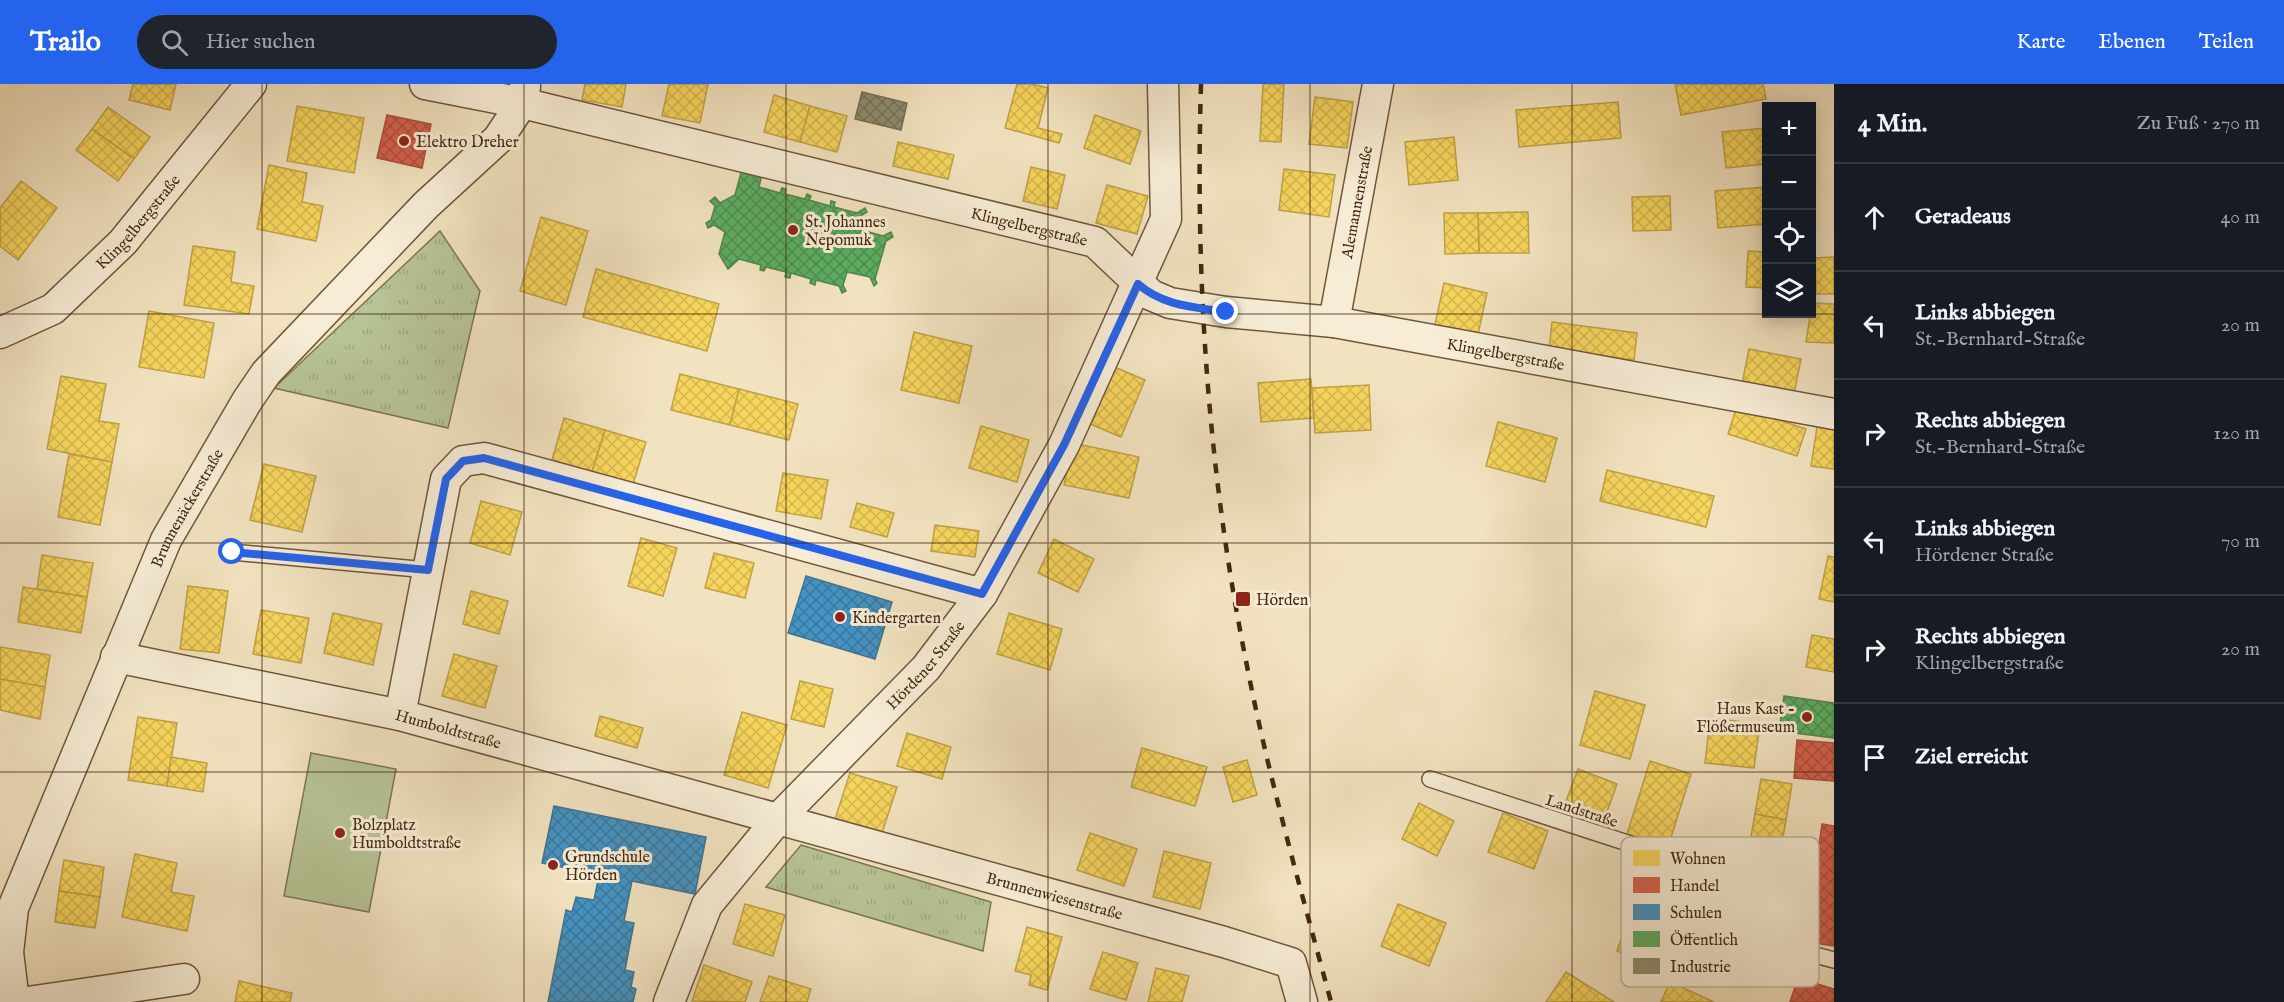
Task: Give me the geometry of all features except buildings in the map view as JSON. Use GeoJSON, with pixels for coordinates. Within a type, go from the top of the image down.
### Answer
{"type":"FeatureCollection","features":[{"type":"Feature","properties":{"kind":"street","name":"Klingelbergstraße"},"geometry":{"type":"LineString","coordinates":[[0,333],[53,309],[123,242],[251,84]]}},
{"type":"Feature","properties":{"kind":"street","name":"Klingelbergstraße"},"geometry":{"type":"LineString","coordinates":[[425,84],[524,94],[1095,242],[1151,295],[1170,303],[1226,312],[1334,322],[1834,414]]}},
{"type":"Feature","properties":{"kind":"street","name":"Hördener Straße"},"geometry":{"type":"LineString","coordinates":[[669,1002],[708,905],[778,819],[926,668],[982,594],[1064,445],[1166,219],[1163,84]]}},
{"type":"Feature","properties":{"kind":"street","name":"Alemannenstraße"},"geometry":{"type":"LineString","coordinates":[[1334,322],[1378,84]]}},
{"type":"Feature","properties":{"kind":"street","name":"Brunnenäckerstraße"},"geometry":{"type":"LineString","coordinates":[[14,1002],[8,952],[13,908],[166,540],[266,373],[426,206],[498,139],[524,94]]}},
{"type":"Feature","properties":{"kind":"street"},"geometry":{"type":"LineString","coordinates":[[400,714],[446,479],[463,461],[484,458],[982,594]]}},
{"type":"Feature","properties":{"kind":"street","name":"Humboldtstraße"},"geometry":{"type":"LineString","coordinates":[[116,657],[400,714],[778,819]]}},
{"type":"Feature","properties":{"kind":"street","name":"Brunnenwiesenstraße"},"geometry":{"type":"LineString","coordinates":[[778,819],[1224,942],[1291,963],[1302,1002]]}},
{"type":"Feature","properties":{"kind":"street"},"geometry":{"type":"LineString","coordinates":[[28,1002],[184,980]]}},
{"type":"Feature","properties":{"kind":"lane"},"geometry":{"type":"LineString","coordinates":[[232,552],[428,570]]}},
{"type":"Feature","properties":{"kind":"lane","name":"Landstraße"},"geometry":{"type":"LineString","coordinates":[[1430,779],[1621,841]]}},
{"type":"Feature","properties":{"kind":"lane","name":"Landstraße"},"geometry":{"type":"LineString","coordinates":[[1819,956],[1834,960]]}},
{"type":"Feature","properties":{"kind":"green space"},"geometry":{"type":"Polygon","coordinates":[[[440,231],[480,291],[448,428],[274,388],[440,231]]]}},
{"type":"Feature","properties":{"kind":"green space","name":"Bolzplatz Humboldtstraße"},"geometry":{"type":"Polygon","coordinates":[[[311,753],[396,769],[369,912],[284,896],[311,753]]]}},
{"type":"Feature","properties":{"kind":"green space"},"geometry":{"type":"Polygon","coordinates":[[[801,845],[991,902],[983,951],[766,887],[801,845]]]}},
{"type":"Feature","properties":{"kind":"railway"},"geometry":{"type":"LineString","coordinates":[[1201,84],[1200,230],[1203,303],[1207,376],[1223,521],[1247,666],[1265,750],[1331,1002]]}},
{"type":"Feature","properties":{"kind":"place","name":"Elektro Dreher"},"geometry":{"type":"Point","coordinates":[404,141]}},
{"type":"Feature","properties":{"kind":"place","name":"St. Johannes Nepomuk"},"geometry":{"type":"Point","coordinates":[793,230]}},
{"type":"Feature","properties":{"kind":"place","name":"Hörden"},"geometry":{"type":"Point","coordinates":[1243,599]}},
{"type":"Feature","properties":{"kind":"place","name":"Kindergarten"},"geometry":{"type":"Point","coordinates":[840,617]}},
{"type":"Feature","properties":{"kind":"place","name":"Haus Kast - Flößermuseum"},"geometry":{"type":"Point","coordinates":[1807,717]}},
{"type":"Feature","properties":{"kind":"place","name":"Bolzplatz Humboldtstraße"},"geometry":{"type":"Point","coordinates":[340,833]}},
{"type":"Feature","properties":{"kind":"place","name":"Grundschule Hörden"},"geometry":{"type":"Point","coordinates":[553,865]}},
{"type":"Feature","properties":{"kind":"route"},"geometry":{"type":"LineString","coordinates":[[232,552],[428,570],[446,479],[463,461],[484,458],[982,594],[1064,445],[1138,284],[1151,295],[1170,303],[1226,312]]}}]}
